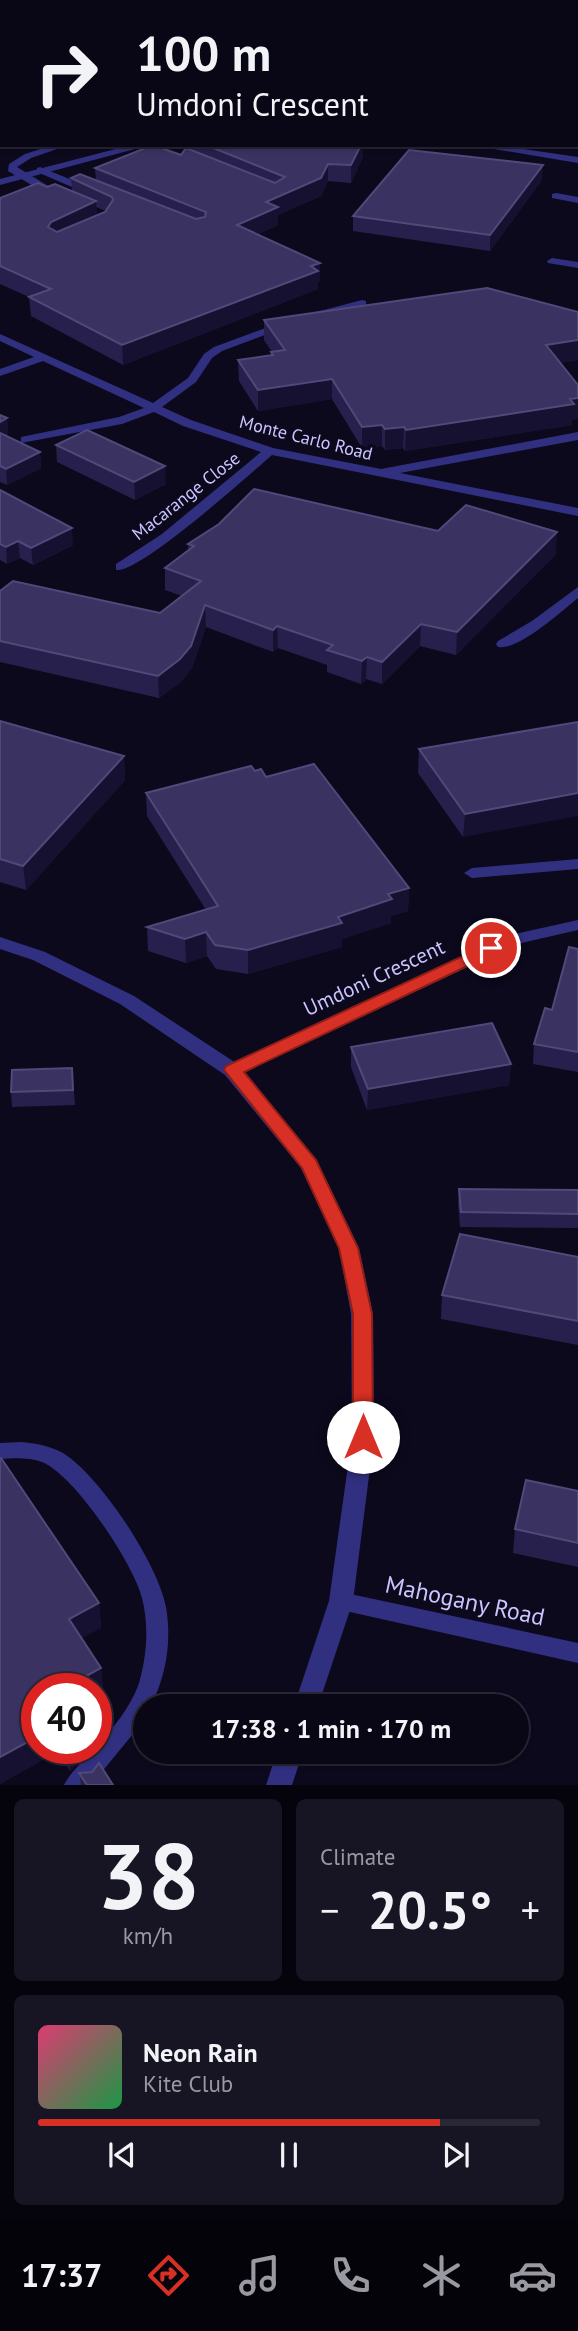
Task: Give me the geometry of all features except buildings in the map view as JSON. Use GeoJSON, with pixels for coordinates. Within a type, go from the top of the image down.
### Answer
{"type":"FeatureCollection","features":[{"type":"Feature","properties":{"kind":"street"},"geometry":{"type":"LineString","coordinates":[[0,182],[40,170],[144,147]]}},
{"type":"Feature","properties":{"kind":"street"},"geometry":{"type":"LineString","coordinates":[[0,943],[39,956],[127,1000],[232,1070],[309,1164],[326,1195],[351,1261],[362,1314],[363,1437],[341,1601],[310,1694]]}},
{"type":"Feature","properties":{"kind":"street"},"geometry":{"type":"LineString","coordinates":[[279,1785],[286,1764]]}},
{"type":"Feature","properties":{"kind":"lane"},"geometry":{"type":"LineString","coordinates":[[58,147],[18,160],[12,166],[21,176],[66,199]]}},
{"type":"Feature","properties":{"kind":"lane"},"geometry":{"type":"LineString","coordinates":[[489,147],[578,160]]}},
{"type":"Feature","properties":{"kind":"lane"},"geometry":{"type":"LineString","coordinates":[[40,170],[103,196]]}},
{"type":"Feature","properties":{"kind":"lane"},"geometry":{"type":"LineString","coordinates":[[556,196],[578,200]]}},
{"type":"Feature","properties":{"kind":"lane"},"geometry":{"type":"LineString","coordinates":[[552,261],[578,265]]}},
{"type":"Feature","properties":{"kind":"lane"},"geometry":{"type":"LineString","coordinates":[[25,440],[122,420],[154,408],[192,380],[208,356],[218,349],[308,316],[362,303]]}},
{"type":"Feature","properties":{"kind":"lane","name":"Monte Carlo Road"},"geometry":{"type":"LineString","coordinates":[[0,337],[187,423],[271,451],[578,512]]}},
{"type":"Feature","properties":{"kind":"lane"},"geometry":{"type":"LineString","coordinates":[[0,373],[44,357]]}},
{"type":"Feature","properties":{"kind":"lane"},"geometry":{"type":"LineString","coordinates":[[376,474],[578,436]]}},
{"type":"Feature","properties":{"kind":"lane","name":"Macarange Close"},"geometry":{"type":"LineString","coordinates":[[121,567],[167,537],[271,451]]}},
{"type":"Feature","properties":{"kind":"lane"},"geometry":{"type":"LineString","coordinates":[[503,644],[537,624],[578,591]]}},
{"type":"Feature","properties":{"kind":"lane"},"geometry":{"type":"LineString","coordinates":[[472,873],[578,864]]}},
{"type":"Feature","properties":{"kind":"lane","name":"Umdoni Crescent"},"geometry":{"type":"LineString","coordinates":[[232,1070],[512,940],[578,925]]}},
{"type":"Feature","properties":{"kind":"lane"},"geometry":{"type":"LineString","coordinates":[[0,1451],[32,1452],[55,1458],[78,1478],[110,1519],[151,1589],[155,1620],[155,1667],[144,1697],[121,1733],[76,1785]]}},
{"type":"Feature","properties":{"kind":"lane","name":"Mahogany Road"},"geometry":{"type":"LineString","coordinates":[[341,1601],[578,1653]]}},
{"type":"Feature","properties":{"kind":"route"},"geometry":{"type":"LineString","coordinates":[[363,1437],[362,1314],[349,1248],[309,1164],[232,1070],[491,948]]}}]}
